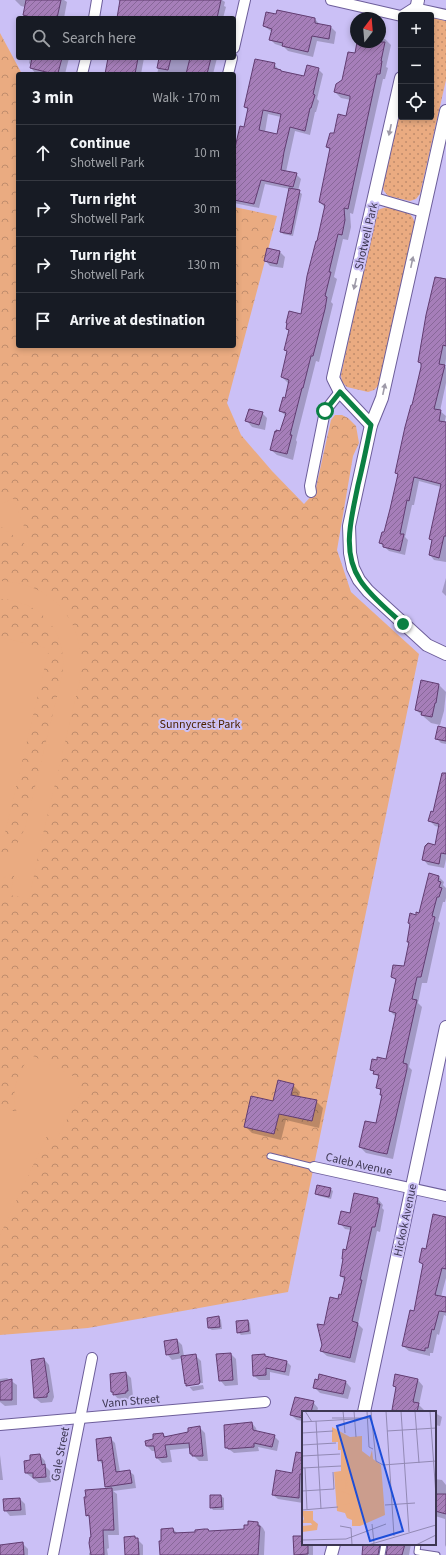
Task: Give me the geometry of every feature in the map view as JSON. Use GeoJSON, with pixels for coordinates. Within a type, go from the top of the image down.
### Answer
{"type":"FeatureCollection","features":[{"type":"Feature","properties":{"kind":"street"},"geometry":{"type":"LineString","coordinates":[[94,16],[97,0]]}},
{"type":"Feature","properties":{"kind":"street"},"geometry":{"type":"LineString","coordinates":[[236,39],[245,0]]}},
{"type":"Feature","properties":{"kind":"street"},"geometry":{"type":"LineString","coordinates":[[330,0],[398,15]]}},
{"type":"Feature","properties":{"kind":"street"},"geometry":{"type":"LineString","coordinates":[[415,6],[446,15]]}},
{"type":"Feature","properties":{"kind":"street"},"geometry":{"type":"LineString","coordinates":[[82,72],[86,60]]}},
{"type":"Feature","properties":{"kind":"street"},"geometry":{"type":"LineString","coordinates":[[228,72],[232,60]]}},
{"type":"Feature","properties":{"kind":"street","name":"Shotwell Park"},"geometry":{"type":"LineString","coordinates":[[371,425],[340,392],[333,378],[400,84]]}},
{"type":"Feature","properties":{"kind":"street"},"geometry":{"type":"LineString","coordinates":[[446,111],[382,398],[371,425],[349,526],[350,553],[359,580],[368,591],[427,645],[446,654]]}},
{"type":"Feature","properties":{"kind":"street"},"geometry":{"type":"LineString","coordinates":[[375,198],[423,212]]}},
{"type":"Feature","properties":{"kind":"street"},"geometry":{"type":"LineString","coordinates":[[311,492],[310,486],[325,411],[340,392]]}},
{"type":"Feature","properties":{"kind":"street","name":"Hickok Avenue"},"geometry":{"type":"LineString","coordinates":[[364,1411],[446,1027]]}},
{"type":"Feature","properties":{"kind":"street","name":"Caleb Avenue"},"geometry":{"type":"LineString","coordinates":[[314,1167],[446,1196]]}},
{"type":"Feature","properties":{"kind":"street","name":"Gale Street"},"geometry":{"type":"LineString","coordinates":[[53,1555],[92,1358]]}},
{"type":"Feature","properties":{"kind":"street","name":"Vann Street"},"geometry":{"type":"LineString","coordinates":[[0,1425],[265,1402]]}},
{"type":"Feature","properties":{"kind":"street"},"geometry":{"type":"LineString","coordinates":[[331,1555],[334,1545]]}},
{"type":"Feature","properties":{"kind":"lane"},"geometry":{"type":"LineString","coordinates":[[270,1156],[314,1167]]}},
{"type":"Feature","properties":{"kind":"lane"},"geometry":{"type":"LineString","coordinates":[[382,1555],[384,1545]]}},
{"type":"Feature","properties":{"kind":"lane"},"geometry":{"type":"LineString","coordinates":[[418,1545],[417,1552],[438,1555]]}},
{"type":"Feature","properties":{"kind":"green space"},"geometry":{"type":"Polygon","coordinates":[[[434,18],[446,21],[446,80],[420,194],[416,199],[410,201],[388,196],[384,191],[382,184],[398,111],[398,120],[434,120],[434,18]]]}},
{"type":"Feature","properties":{"kind":"green space","name":"Sunnycrest Park"},"geometry":{"type":"Polygon","coordinates":[[[0,33],[21,72],[16,72],[16,348],[236,348],[236,207],[277,216],[227,403],[241,435],[272,471],[304,504],[315,492],[331,420],[335,415],[342,415],[348,418],[356,426],[359,443],[353,456],[337,550],[351,592],[419,654],[288,1292],[88,1328],[0,1335],[0,33]]]}},
{"type":"Feature","properties":{"kind":"green space"},"geometry":{"type":"Polygon","coordinates":[[[387,207],[405,211],[411,215],[415,224],[379,385],[374,390],[368,392],[347,387],[342,382],[341,375],[375,214],[380,209],[387,207]]]}},
{"type":"Feature","properties":{"kind":"green space"},"geometry":{"type":"Polygon","coordinates":[[[13,498],[30,542],[36,548],[32,552],[26,545],[0,526],[0,505],[13,498]]]}},
{"type":"Feature","properties":{"kind":"green space"},"geometry":{"type":"Polygon","coordinates":[[[0,581],[20,584],[37,590],[52,599],[64,611],[73,625],[79,642],[81,660],[80,680],[29,899],[10,895],[15,872],[0,880],[0,859],[17,844],[25,828],[62,676],[63,661],[57,634],[50,622],[29,606],[15,601],[0,599],[0,581]]]}},
{"type":"Feature","properties":{"kind":"green space"},"geometry":{"type":"Polygon","coordinates":[[[0,637],[49,649],[4,837],[0,836],[0,637]]]}},
{"type":"Feature","properties":{"kind":"green space"},"geometry":{"type":"Polygon","coordinates":[[[31,1055],[77,1078],[82,1091],[56,1140],[47,1136],[0,1235],[0,1104],[17,1113],[14,1097],[16,1082],[22,1068],[31,1055]]]}},
{"type":"Feature","properties":{"kind":"building"},"geometry":{"type":"Polygon","coordinates":[[[26,0],[61,0],[57,16],[23,15],[26,0]]]}},
{"type":"Feature","properties":{"kind":"building"},"geometry":{"type":"Polygon","coordinates":[[[120,0],[221,0],[217,16],[117,16],[120,0]]]}},
{"type":"Feature","properties":{"kind":"building"},"geometry":{"type":"Polygon","coordinates":[[[277,10],[315,18],[315,23],[331,26],[329,39],[312,36],[308,52],[282,46],[283,43],[269,40],[272,29],[263,26],[266,12],[276,14],[277,10]]]}},
{"type":"Feature","properties":{"kind":"building"},"geometry":{"type":"Polygon","coordinates":[[[356,48],[384,48],[380,74],[377,74],[348,209],[344,208],[345,220],[342,235],[338,234],[329,272],[331,272],[325,296],[327,297],[325,309],[313,356],[311,356],[302,388],[290,435],[292,435],[287,454],[270,450],[275,431],[280,431],[286,413],[279,411],[283,397],[285,398],[289,380],[281,377],[287,351],[284,350],[289,330],[286,329],[286,323],[289,311],[301,314],[307,276],[325,205],[319,202],[330,148],[326,147],[330,133],[334,133],[338,114],[346,116],[350,98],[350,96],[334,92],[336,84],[342,80],[348,52],[355,53],[356,48]]]}},
{"type":"Feature","properties":{"kind":"building"},"geometry":{"type":"Polygon","coordinates":[[[255,59],[275,63],[274,68],[281,71],[304,76],[307,65],[319,68],[313,94],[315,95],[310,108],[305,131],[290,127],[284,152],[281,170],[297,173],[293,187],[261,180],[254,204],[236,200],[236,143],[240,126],[244,127],[248,108],[244,107],[255,59]],[[263,110],[259,130],[277,134],[281,114],[263,110]]]}},
{"type":"Feature","properties":{"kind":"building"},"geometry":{"type":"Polygon","coordinates":[[[32,60],[61,60],[58,72],[46,72],[30,68],[32,60]]]}},
{"type":"Feature","properties":{"kind":"building"},"geometry":{"type":"Polygon","coordinates":[[[108,60],[138,60],[135,72],[105,72],[108,60]]]}},
{"type":"Feature","properties":{"kind":"building"},"geometry":{"type":"Polygon","coordinates":[[[159,60],[170,60],[168,70],[157,68],[159,60]]]}},
{"type":"Feature","properties":{"kind":"building"},"geometry":{"type":"Polygon","coordinates":[[[190,60],[210,60],[208,72],[186,72],[190,60]]]}},
{"type":"Feature","properties":{"kind":"building"},"geometry":{"type":"Polygon","coordinates":[[[289,188],[300,190],[291,234],[280,232],[289,188]]]}},
{"type":"Feature","properties":{"kind":"building"},"geometry":{"type":"Polygon","coordinates":[[[267,248],[280,251],[277,264],[264,261],[267,248]]]}},
{"type":"Feature","properties":{"kind":"building"},"geometry":{"type":"Polygon","coordinates":[[[435,277],[446,279],[446,346],[443,345],[439,364],[445,365],[434,409],[441,410],[439,421],[446,422],[446,536],[444,536],[439,558],[429,555],[432,540],[429,539],[441,484],[414,477],[409,501],[407,500],[400,534],[404,534],[400,551],[383,547],[383,544],[379,543],[382,532],[384,532],[390,509],[398,474],[395,473],[405,427],[421,367],[421,363],[418,362],[426,315],[435,277]]]}},
{"type":"Feature","properties":{"kind":"building"},"geometry":{"type":"Polygon","coordinates":[[[249,409],[263,412],[259,425],[245,421],[249,409]]]}},
{"type":"Feature","properties":{"kind":"building"},"geometry":{"type":"Polygon","coordinates":[[[421,680],[439,684],[432,717],[421,715],[422,712],[415,710],[421,680]]]}},
{"type":"Feature","properties":{"kind":"building"},"geometry":{"type":"Polygon","coordinates":[[[438,726],[446,728],[446,741],[435,739],[438,726]]]}},
{"type":"Feature","properties":{"kind":"building"},"geometry":{"type":"Polygon","coordinates":[[[442,773],[446,773],[446,854],[441,853],[439,864],[422,860],[425,846],[428,843],[435,845],[439,824],[428,821],[431,811],[433,812],[442,773]]]}},
{"type":"Feature","properties":{"kind":"building"},"geometry":{"type":"Polygon","coordinates":[[[429,873],[439,876],[438,881],[441,882],[439,887],[442,888],[439,897],[437,897],[432,916],[435,917],[421,977],[417,977],[412,999],[417,1000],[403,1063],[407,1064],[407,1069],[387,1154],[359,1147],[365,1121],[376,1123],[382,1095],[380,1095],[381,1089],[376,1088],[379,1075],[373,1074],[374,1071],[370,1070],[372,1059],[377,1060],[377,1057],[386,1059],[396,1013],[389,1011],[396,979],[391,977],[393,965],[404,966],[409,942],[407,942],[410,913],[416,915],[416,912],[419,913],[429,873]]]}},
{"type":"Feature","properties":{"kind":"building"},"geometry":{"type":"Polygon","coordinates":[[[278,1080],[294,1084],[291,1095],[317,1100],[312,1121],[279,1114],[274,1134],[244,1127],[251,1096],[273,1101],[278,1080]]]}},
{"type":"Feature","properties":{"kind":"building"},"geometry":{"type":"Polygon","coordinates":[[[317,1185],[331,1188],[329,1197],[315,1194],[317,1185]]]}},
{"type":"Feature","properties":{"kind":"building"},"geometry":{"type":"Polygon","coordinates":[[[354,1193],[378,1198],[377,1204],[380,1204],[375,1227],[372,1227],[360,1280],[362,1280],[352,1321],[358,1323],[350,1358],[320,1351],[322,1345],[317,1324],[324,1325],[330,1297],[338,1299],[339,1294],[341,1295],[345,1277],[340,1276],[343,1249],[346,1250],[351,1227],[338,1224],[341,1211],[350,1213],[354,1193]]]}},
{"type":"Feature","properties":{"kind":"building"},"geometry":{"type":"Polygon","coordinates":[[[433,1214],[446,1217],[446,1269],[442,1268],[435,1295],[446,1297],[446,1312],[439,1311],[434,1330],[432,1329],[428,1348],[425,1348],[425,1351],[402,1346],[410,1310],[414,1311],[423,1264],[419,1262],[422,1248],[426,1249],[433,1214]]]}},
{"type":"Feature","properties":{"kind":"building"},"geometry":{"type":"Polygon","coordinates":[[[219,1316],[220,1327],[208,1328],[207,1318],[219,1316]]]}},
{"type":"Feature","properties":{"kind":"building"},"geometry":{"type":"Polygon","coordinates":[[[248,1320],[249,1331],[237,1333],[236,1321],[248,1320]]]}},
{"type":"Feature","properties":{"kind":"building"},"geometry":{"type":"Polygon","coordinates":[[[177,1339],[179,1353],[166,1355],[164,1341],[177,1339]]]}},
{"type":"Feature","properties":{"kind":"building"},"geometry":{"type":"Polygon","coordinates":[[[231,1353],[233,1380],[219,1381],[216,1354],[231,1353]]]}},
{"type":"Feature","properties":{"kind":"building"},"geometry":{"type":"Polygon","coordinates":[[[196,1354],[200,1382],[199,1384],[186,1386],[181,1356],[196,1354]]]}},
{"type":"Feature","properties":{"kind":"building"},"geometry":{"type":"Polygon","coordinates":[[[265,1354],[265,1356],[287,1361],[285,1372],[266,1368],[266,1375],[253,1376],[252,1355],[265,1354]]]}},
{"type":"Feature","properties":{"kind":"building"},"geometry":{"type":"Polygon","coordinates":[[[44,1358],[49,1392],[47,1397],[34,1398],[31,1360],[44,1358]]]}},
{"type":"Feature","properties":{"kind":"building"},"geometry":{"type":"Polygon","coordinates":[[[126,1372],[128,1391],[126,1391],[126,1393],[113,1395],[113,1392],[111,1392],[110,1374],[126,1372]]]}},
{"type":"Feature","properties":{"kind":"building"},"geometry":{"type":"Polygon","coordinates":[[[319,1374],[346,1381],[343,1394],[313,1388],[315,1379],[318,1380],[319,1374]]]}},
{"type":"Feature","properties":{"kind":"building"},"geometry":{"type":"Polygon","coordinates":[[[395,1374],[418,1379],[413,1402],[419,1403],[417,1411],[392,1410],[396,1387],[393,1386],[395,1374]]]}},
{"type":"Feature","properties":{"kind":"building"},"geometry":{"type":"Polygon","coordinates":[[[12,1379],[12,1400],[0,1400],[0,1382],[12,1379]]]}},
{"type":"Feature","properties":{"kind":"building"},"geometry":{"type":"Polygon","coordinates":[[[295,1397],[314,1401],[311,1411],[302,1411],[302,1418],[290,1415],[295,1397]]]}},
{"type":"Feature","properties":{"kind":"building"},"geometry":{"type":"Polygon","coordinates":[[[252,1422],[253,1430],[275,1435],[272,1447],[254,1443],[254,1447],[225,1448],[224,1425],[252,1422]]]}},
{"type":"Feature","properties":{"kind":"building"},"geometry":{"type":"Polygon","coordinates":[[[200,1426],[203,1456],[192,1456],[192,1454],[190,1454],[189,1443],[165,1445],[167,1457],[156,1458],[154,1446],[146,1446],[145,1441],[153,1439],[153,1434],[163,1433],[164,1437],[188,1432],[188,1428],[200,1426]]]}},
{"type":"Feature","properties":{"kind":"building"},"geometry":{"type":"Polygon","coordinates":[[[111,1437],[116,1472],[130,1470],[132,1483],[105,1487],[102,1460],[98,1461],[96,1439],[111,1437]]]}},
{"type":"Feature","properties":{"kind":"building"},"geometry":{"type":"Polygon","coordinates":[[[296,1452],[302,1453],[302,1474],[300,1474],[299,1498],[272,1495],[276,1470],[292,1473],[296,1452]]]}},
{"type":"Feature","properties":{"kind":"building"},"geometry":{"type":"Polygon","coordinates":[[[40,1454],[42,1465],[45,1464],[46,1477],[33,1478],[33,1473],[25,1473],[24,1461],[30,1460],[30,1455],[40,1454]]]}},
{"type":"Feature","properties":{"kind":"building"},"geometry":{"type":"Polygon","coordinates":[[[112,1488],[114,1530],[103,1530],[104,1555],[91,1555],[89,1543],[91,1537],[89,1515],[86,1516],[84,1497],[86,1497],[85,1490],[112,1488]]]}},
{"type":"Feature","properties":{"kind":"building"},"geometry":{"type":"Polygon","coordinates":[[[436,1494],[446,1494],[446,1514],[436,1511],[436,1494]]]}},
{"type":"Feature","properties":{"kind":"building"},"geometry":{"type":"Polygon","coordinates":[[[210,1495],[221,1495],[222,1507],[210,1508],[210,1495]]]}},
{"type":"Feature","properties":{"kind":"building"},"geometry":{"type":"Polygon","coordinates":[[[20,1498],[21,1510],[4,1511],[3,1499],[20,1498]]]}},
{"type":"Feature","properties":{"kind":"building"},"geometry":{"type":"Polygon","coordinates":[[[248,1521],[258,1522],[258,1526],[260,1526],[258,1555],[160,1555],[159,1541],[161,1541],[161,1529],[173,1528],[174,1533],[195,1532],[195,1530],[204,1529],[208,1529],[209,1531],[244,1529],[244,1525],[248,1525],[248,1521]]]}},
{"type":"Feature","properties":{"kind":"building"},"geometry":{"type":"Polygon","coordinates":[[[135,1536],[135,1538],[138,1538],[139,1555],[125,1555],[124,1537],[135,1536]]]}},
{"type":"Feature","properties":{"kind":"building"},"geometry":{"type":"Polygon","coordinates":[[[293,1536],[302,1536],[302,1545],[308,1545],[308,1554],[294,1555],[293,1536]]]}},
{"type":"Feature","properties":{"kind":"building"},"geometry":{"type":"Polygon","coordinates":[[[23,1542],[24,1555],[0,1555],[0,1545],[23,1542]]]}},
{"type":"Feature","properties":{"kind":"building"},"geometry":{"type":"Polygon","coordinates":[[[363,1545],[380,1545],[378,1555],[362,1555],[363,1545]]]}},
{"type":"Feature","properties":{"kind":"building"},"geometry":{"type":"Polygon","coordinates":[[[388,1545],[405,1545],[402,1555],[386,1555],[388,1545]]]}},
{"type":"Feature","properties":{"kind":"route"},"geometry":{"type":"LineString","coordinates":[[325,411],[340,392],[371,425],[349,526],[350,553],[359,580],[368,591],[403,624]]}}]}
